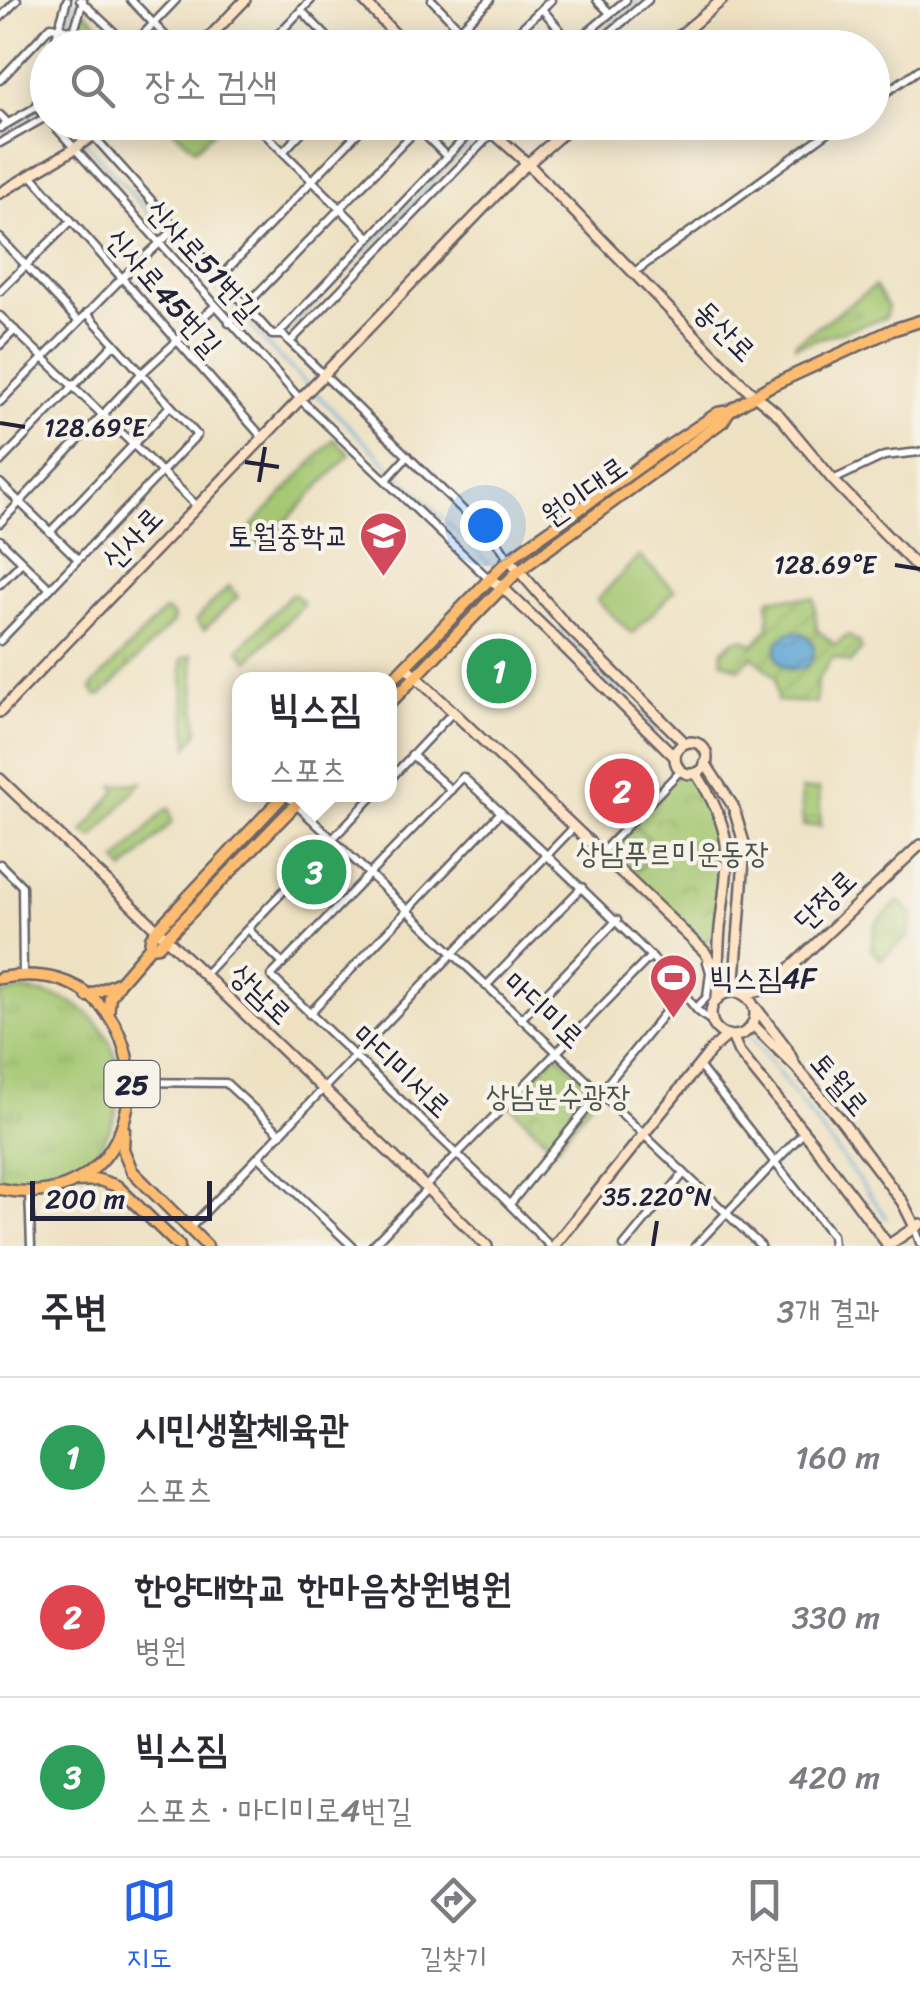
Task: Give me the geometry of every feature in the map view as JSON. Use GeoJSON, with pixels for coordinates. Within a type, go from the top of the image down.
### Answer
{"type":"FeatureCollection","features":[{"type":"Feature","properties":{"kind":"main road","name":"원이대로"},"geometry":{"type":"LineString","coordinates":[[397,675],[509,559],[669,446],[718,413],[837,354],[920,321]]}},
{"type":"Feature","properties":{"kind":"main road","name":"원이대로"},"geometry":{"type":"LineString","coordinates":[[397,695],[517,572],[723,421],[729,410]]}},
{"type":"Feature","properties":{"kind":"main road"},"geometry":{"type":"LineString","coordinates":[[162,934],[278,802]]}},
{"type":"Feature","properties":{"kind":"main road"},"geometry":{"type":"LineString","coordinates":[[108,1016],[110,997],[150,947],[150,938],[162,934],[299,802]]}},
{"type":"Feature","properties":{"kind":"main road","name":"25"},"geometry":{"type":"LineString","coordinates":[[0,978],[56,980],[87,996],[108,1016],[125,1046],[132,1082],[124,1124],[102,1158],[69,1182],[30,1192],[0,1189]]}},
{"type":"Feature","properties":{"kind":"main road"},"geometry":{"type":"LineString","coordinates":[[87,996],[119,983]]}},
{"type":"Feature","properties":{"kind":"main road"},"geometry":{"type":"LineString","coordinates":[[124,1124],[123,1149],[132,1171],[207,1246]]}},
{"type":"Feature","properties":{"kind":"main road"},"geometry":{"type":"LineString","coordinates":[[69,1182],[99,1180],[117,1186],[175,1245]]}},
{"type":"Feature","properties":{"kind":"street"},"geometry":{"type":"LineString","coordinates":[[0,18],[17,0]]}},
{"type":"Feature","properties":{"kind":"street"},"geometry":{"type":"LineString","coordinates":[[67,0],[67,29]]}},
{"type":"Feature","properties":{"kind":"street"},"geometry":{"type":"LineString","coordinates":[[131,0],[160,30]]}},
{"type":"Feature","properties":{"kind":"street"},"geometry":{"type":"LineString","coordinates":[[147,30],[176,0]]}},
{"type":"Feature","properties":{"kind":"street"},"geometry":{"type":"LineString","coordinates":[[216,30],[245,0]]}},
{"type":"Feature","properties":{"kind":"street"},"geometry":{"type":"LineString","coordinates":[[283,30],[311,0]]}},
{"type":"Feature","properties":{"kind":"street"},"geometry":{"type":"LineString","coordinates":[[363,0],[391,30]]}},
{"type":"Feature","properties":{"kind":"street"},"geometry":{"type":"LineString","coordinates":[[432,0],[460,29],[490,0]]}},
{"type":"Feature","properties":{"kind":"street"},"geometry":{"type":"LineString","coordinates":[[519,30],[551,0]]}},
{"type":"Feature","properties":{"kind":"street"},"geometry":{"type":"LineString","coordinates":[[598,0],[610,13]]}},
{"type":"Feature","properties":{"kind":"street"},"geometry":{"type":"LineString","coordinates":[[591,30],[626,0]]}},
{"type":"Feature","properties":{"kind":"street"},"geometry":{"type":"LineString","coordinates":[[613,30],[648,0]]}},
{"type":"Feature","properties":{"kind":"street"},"geometry":{"type":"LineString","coordinates":[[683,30],[710,4],[722,0]]}},
{"type":"Feature","properties":{"kind":"street"},"geometry":{"type":"LineString","coordinates":[[67,29],[82,1],[112,30]]}},
{"type":"Feature","properties":{"kind":"street"},"geometry":{"type":"LineString","coordinates":[[542,8],[562,30]]}},
{"type":"Feature","properties":{"kind":"street"},"geometry":{"type":"LineString","coordinates":[[302,10],[319,30]]}},
{"type":"Feature","properties":{"kind":"street"},"geometry":{"type":"LineString","coordinates":[[47,30],[51,26],[67,29]]}},
{"type":"Feature","properties":{"kind":"street"},"geometry":{"type":"LineString","coordinates":[[0,80],[30,48]]}},
{"type":"Feature","properties":{"kind":"street"},"geometry":{"type":"LineString","coordinates":[[890,89],[920,68]]}},
{"type":"Feature","properties":{"kind":"street"},"geometry":{"type":"LineString","coordinates":[[0,114],[8,123]]}},
{"type":"Feature","properties":{"kind":"street"},"geometry":{"type":"LineString","coordinates":[[0,128],[30,117]]}},
{"type":"Feature","properties":{"kind":"street"},"geometry":{"type":"LineString","coordinates":[[0,142],[30,122]]}},
{"type":"Feature","properties":{"kind":"street","name":"신사로51번길"},"geometry":{"type":"LineString","coordinates":[[68,140],[300,399],[489,580]]}},
{"type":"Feature","properties":{"kind":"street"},"geometry":{"type":"LineString","coordinates":[[0,193],[87,140]]}},
{"type":"Feature","properties":{"kind":"street"},"geometry":{"type":"LineString","coordinates":[[96,140],[245,307],[272,334],[285,338],[501,547],[517,572],[567,626],[686,743]]}},
{"type":"Feature","properties":{"kind":"street"},"geometry":{"type":"LineString","coordinates":[[271,140],[369,237]]}},
{"type":"Feature","properties":{"kind":"street"},"geometry":{"type":"LineString","coordinates":[[283,152],[294,140]]}},
{"type":"Feature","properties":{"kind":"street"},"geometry":{"type":"LineString","coordinates":[[220,277],[351,140]]}},
{"type":"Feature","properties":{"kind":"street"},"geometry":{"type":"LineString","coordinates":[[230,321],[402,140]]}},
{"type":"Feature","properties":{"kind":"street"},"geometry":{"type":"LineString","coordinates":[[430,140],[446,157]]}},
{"type":"Feature","properties":{"kind":"street"},"geometry":{"type":"LineString","coordinates":[[285,338],[369,237],[467,140]]}},
{"type":"Feature","properties":{"kind":"street"},"geometry":{"type":"LineString","coordinates":[[285,338],[413,212],[473,140]]}},
{"type":"Feature","properties":{"kind":"street","name":"동산로"},"geometry":{"type":"LineString","coordinates":[[501,140],[632,274],[779,415],[833,480],[920,570]]}},
{"type":"Feature","properties":{"kind":"street"},"geometry":{"type":"LineString","coordinates":[[321,377],[527,163],[554,140]]}},
{"type":"Feature","properties":{"kind":"street"},"geometry":{"type":"LineString","coordinates":[[632,274],[817,140]]}},
{"type":"Feature","properties":{"kind":"street","name":"신사로45번길"},"geometry":{"type":"LineString","coordinates":[[31,175],[263,438]]}},
{"type":"Feature","properties":{"kind":"street"},"geometry":{"type":"LineString","coordinates":[[404,203],[413,212]]}},
{"type":"Feature","properties":{"kind":"street"},"geometry":{"type":"LineString","coordinates":[[0,292],[71,220]]}},
{"type":"Feature","properties":{"kind":"street"},"geometry":{"type":"LineString","coordinates":[[0,402],[175,229]]}},
{"type":"Feature","properties":{"kind":"street"},"geometry":{"type":"LineString","coordinates":[[0,238],[79,321]]}},
{"type":"Feature","properties":{"kind":"street"},"geometry":{"type":"LineString","coordinates":[[332,278],[341,287]]}},
{"type":"Feature","properties":{"kind":"street"},"geometry":{"type":"LineString","coordinates":[[0,523],[141,374],[214,306]]}},
{"type":"Feature","properties":{"kind":"street"},"geometry":{"type":"LineString","coordinates":[[0,641],[197,435],[86,313]]}},
{"type":"Feature","properties":{"kind":"street"},"geometry":{"type":"LineString","coordinates":[[0,316],[197,506]]}},
{"type":"Feature","properties":{"kind":"street"},"geometry":{"type":"LineString","coordinates":[[0,345],[15,330]]}},
{"type":"Feature","properties":{"kind":"street"},"geometry":{"type":"LineString","coordinates":[[0,462],[114,344]]}},
{"type":"Feature","properties":{"kind":"street","name":"신사로"},"geometry":{"type":"LineString","coordinates":[[0,712],[321,377]]}},
{"type":"Feature","properties":{"kind":"street"},"geometry":{"type":"LineString","coordinates":[[50,532],[170,406]]}},
{"type":"Feature","properties":{"kind":"street"},"geometry":{"type":"LineString","coordinates":[[833,480],[884,456],[920,452]]}},
{"type":"Feature","properties":{"kind":"street"},"geometry":{"type":"LineString","coordinates":[[387,479],[408,456]]}},
{"type":"Feature","properties":{"kind":"street"},"geometry":{"type":"LineString","coordinates":[[0,484],[78,559]]}},
{"type":"Feature","properties":{"kind":"street"},"geometry":{"type":"LineString","coordinates":[[0,540],[50,589]]}},
{"type":"Feature","properties":{"kind":"street"},"geometry":{"type":"LineString","coordinates":[[0,584],[22,562]]}},
{"type":"Feature","properties":{"kind":"street"},"geometry":{"type":"LineString","coordinates":[[489,580],[501,586],[675,757],[680,770]]}},
{"type":"Feature","properties":{"kind":"street"},"geometry":{"type":"LineString","coordinates":[[554,637],[555,625],[567,626]]}},
{"type":"Feature","properties":{"kind":"street"},"geometry":{"type":"LineString","coordinates":[[405,666],[698,945],[718,974]]}},
{"type":"Feature","properties":{"kind":"street"},"geometry":{"type":"LineString","coordinates":[[397,771],[452,713]]}},
{"type":"Feature","properties":{"kind":"street"},"geometry":{"type":"LineString","coordinates":[[650,733],[663,732],[661,720]]}},
{"type":"Feature","properties":{"kind":"street"},"geometry":{"type":"LineString","coordinates":[[552,1246],[715,1047],[730,1035],[744,1033],[752,1024],[751,996],[740,987],[734,967],[745,846],[740,822],[706,763],[702,747],[686,743],[679,747],[675,757]]}},
{"type":"Feature","properties":{"kind":"street"},"geometry":{"type":"LineString","coordinates":[[412,755],[451,790]]}},
{"type":"Feature","properties":{"kind":"street"},"geometry":{"type":"LineString","coordinates":[[680,770],[696,772],[706,763]]}},
{"type":"Feature","properties":{"kind":"street"},"geometry":{"type":"LineString","coordinates":[[602,853],[680,770]]}},
{"type":"Feature","properties":{"kind":"street"},"geometry":{"type":"LineString","coordinates":[[696,772],[722,821],[729,857],[714,1004],[715,1047]]}},
{"type":"Feature","properties":{"kind":"street"},"geometry":{"type":"LineString","coordinates":[[283,964],[463,777],[617,920],[684,989],[699,1013],[730,1035],[888,1246],[917,1224],[920,1243]]}},
{"type":"Feature","properties":{"kind":"street","name":"상남로"},"geometry":{"type":"LineString","coordinates":[[2,785],[487,1246]]}},
{"type":"Feature","properties":{"kind":"street"},"geometry":{"type":"LineString","coordinates":[[712,798],[712,789],[725,790]]}},
{"type":"Feature","properties":{"kind":"street","name":"마디미로"},"geometry":{"type":"LineString","coordinates":[[293,802],[761,1246]]}},
{"type":"Feature","properties":{"kind":"street"},"geometry":{"type":"LineString","coordinates":[[204,975],[368,802]]}},
{"type":"Feature","properties":{"kind":"street"},"geometry":{"type":"LineString","coordinates":[[309,1015],[502,812]]}},
{"type":"Feature","properties":{"kind":"street"},"geometry":{"type":"LineString","coordinates":[[189,1229],[575,826]]}},
{"type":"Feature","properties":{"kind":"street","name":"단정로"},"geometry":{"type":"LineString","coordinates":[[714,1004],[751,996],[784,974],[920,846]]}},
{"type":"Feature","properties":{"kind":"street"},"geometry":{"type":"LineString","coordinates":[[0,864],[22,886],[23,976]]}},
{"type":"Feature","properties":{"kind":"street"},"geometry":{"type":"LineString","coordinates":[[486,986],[582,888]]}},
{"type":"Feature","properties":{"kind":"street"},"geometry":{"type":"LineString","coordinates":[[722,916],[731,922],[741,917]]}},
{"type":"Feature","properties":{"kind":"street"},"geometry":{"type":"LineString","coordinates":[[521,1020],[617,920]]}},
{"type":"Feature","properties":{"kind":"street","name":"마디미서로"},"geometry":{"type":"LineString","coordinates":[[248,929],[283,964],[272,976],[309,1015],[552,1246]]}},
{"type":"Feature","properties":{"kind":"street"},"geometry":{"type":"LineString","coordinates":[[698,945],[710,944],[720,931]]}},
{"type":"Feature","properties":{"kind":"street"},"geometry":{"type":"LineString","coordinates":[[696,1005],[708,997],[710,972],[698,945]]}},
{"type":"Feature","properties":{"kind":"street"},"geometry":{"type":"LineString","coordinates":[[372,1246],[651,956]]}},
{"type":"Feature","properties":{"kind":"street"},"geometry":{"type":"LineString","coordinates":[[734,967],[759,1016],[786,1047],[796,1067]]}},
{"type":"Feature","properties":{"kind":"street"},"geometry":{"type":"LineString","coordinates":[[510,1204],[684,989]]}},
{"type":"Feature","properties":{"kind":"street"},"geometry":{"type":"LineString","coordinates":[[696,1005],[714,1004]]}},
{"type":"Feature","properties":{"kind":"street","name":"토월로"},"geometry":{"type":"LineString","coordinates":[[752,1024],[796,1067],[917,1224]]}},
{"type":"Feature","properties":{"kind":"street"},"geometry":{"type":"LineString","coordinates":[[715,1047],[739,1052]]}},
{"type":"Feature","properties":{"kind":"street"},"geometry":{"type":"LineString","coordinates":[[699,1066],[832,1235],[833,1246]]}},
{"type":"Feature","properties":{"kind":"street"},"geometry":{"type":"LineString","coordinates":[[132,1082],[226,1083],[281,1134]]}},
{"type":"Feature","properties":{"kind":"street"},"geometry":{"type":"LineString","coordinates":[[695,1246],[804,1132]]}},
{"type":"Feature","properties":{"kind":"street"},"geometry":{"type":"LineString","coordinates":[[259,1157],[352,1246]]}},
{"type":"Feature","properties":{"kind":"street"},"geometry":{"type":"LineString","coordinates":[[624,1246],[684,1173]]}},
{"type":"Feature","properties":{"kind":"street"},"geometry":{"type":"LineString","coordinates":[[30,1192],[30,1246]]}},
{"type":"Feature","properties":{"kind":"green space"},"geometry":{"type":"Polygon","coordinates":[[[84,10],[105,30],[78,30],[84,10]]]}},
{"type":"Feature","properties":{"kind":"green space"},"geometry":{"type":"Polygon","coordinates":[[[185,140],[205,140],[195,149],[185,140]]]}},
{"type":"Feature","properties":{"kind":"green space"},"geometry":{"type":"Polygon","coordinates":[[[875,286],[888,307],[885,318],[795,346],[796,342],[875,286]]]}},
{"type":"Feature","properties":{"kind":"green space"},"geometry":{"type":"Polygon","coordinates":[[[334,439],[350,454],[262,546],[258,545],[247,532],[334,439]]]}},
{"type":"Feature","properties":{"kind":"green space"},"geometry":{"type":"Polygon","coordinates":[[[639,556],[675,590],[632,634],[597,600],[639,556]]]}},
{"type":"Feature","properties":{"kind":"green space"},"geometry":{"type":"Polygon","coordinates":[[[229,586],[238,597],[204,630],[196,620],[229,586]]]}},
{"type":"Feature","properties":{"kind":"green space"},"geometry":{"type":"Polygon","coordinates":[[[291,594],[304,604],[248,661],[239,649],[291,594]]]}},
{"type":"Feature","properties":{"kind":"green space"},"geometry":{"type":"Polygon","coordinates":[[[814,598],[817,630],[835,645],[848,635],[860,643],[861,650],[850,663],[833,657],[817,681],[816,703],[777,701],[775,677],[753,656],[739,669],[722,661],[722,651],[734,640],[744,639],[753,645],[769,627],[768,601],[814,598]]]}},
{"type":"Feature","properties":{"kind":"green space"},"geometry":{"type":"Polygon","coordinates":[[[167,611],[173,622],[97,696],[91,689],[94,684],[167,611]]]}},
{"type":"Feature","properties":{"kind":"green space"},"geometry":{"type":"Polygon","coordinates":[[[192,655],[198,733],[188,747],[181,659],[192,655]]]}},
{"type":"Feature","properties":{"kind":"green space","name":"상남푸르미운동장"},"geometry":{"type":"Polygon","coordinates":[[[681,770],[708,809],[720,846],[715,933],[703,944],[601,853],[681,770]]]}},
{"type":"Feature","properties":{"kind":"green space"},"geometry":{"type":"Polygon","coordinates":[[[142,782],[93,838],[83,832],[116,791],[114,785],[142,782]]]}},
{"type":"Feature","properties":{"kind":"green space"},"geometry":{"type":"Polygon","coordinates":[[[819,789],[821,826],[803,826],[801,790],[819,789]]]}},
{"type":"Feature","properties":{"kind":"green space"},"geometry":{"type":"Polygon","coordinates":[[[170,809],[172,822],[124,871],[117,861],[170,809]]]}},
{"type":"Feature","properties":{"kind":"green space"},"geometry":{"type":"Polygon","coordinates":[[[635,826],[659,849],[638,870],[615,847],[635,826]]]}},
{"type":"Feature","properties":{"kind":"green space"},"geometry":{"type":"Polygon","coordinates":[[[899,901],[913,914],[909,936],[881,959],[871,949],[875,924],[899,901]]]}},
{"type":"Feature","properties":{"kind":"green space"},"geometry":{"type":"Polygon","coordinates":[[[23,990],[76,1005],[97,1023],[112,1046],[119,1071],[119,1098],[112,1124],[99,1147],[80,1166],[40,1181],[0,1179],[0,995],[23,990]]]}},
{"type":"Feature","properties":{"kind":"green space","name":"상남분수광장"},"geometry":{"type":"Polygon","coordinates":[[[557,1053],[598,1092],[555,1149],[508,1103],[557,1053]]]}},
{"type":"Feature","properties":{"kind":"water"},"geometry":{"type":"Polygon","coordinates":[[[795,632],[808,638],[814,651],[808,664],[795,670],[782,664],[776,651],[782,638],[795,632]]]}},
{"type":"Feature","properties":{"kind":"waterway"},"geometry":{"type":"LineString","coordinates":[[67,30],[75,0]]}},
{"type":"Feature","properties":{"kind":"waterway"},"geometry":{"type":"LineString","coordinates":[[603,30],[638,0]]}},
{"type":"Feature","properties":{"kind":"waterway"},"geometry":{"type":"LineString","coordinates":[[0,134],[30,115]]}},
{"type":"Feature","properties":{"kind":"waterway"},"geometry":{"type":"LineString","coordinates":[[83,140],[270,348],[489,564]]}},
{"type":"Feature","properties":{"kind":"waterway"},"geometry":{"type":"LineString","coordinates":[[286,332],[473,140]]}},
{"type":"Feature","properties":{"kind":"waterway"},"geometry":{"type":"LineString","coordinates":[[558,630],[658,731]]}},
{"type":"Feature","properties":{"kind":"waterway"},"geometry":{"type":"LineString","coordinates":[[718,795],[734,831],[738,875]]}},
{"type":"Feature","properties":{"kind":"waterway"},"geometry":{"type":"LineString","coordinates":[[734,919],[737,898]]}},
{"type":"Feature","properties":{"kind":"waterway"},"geometry":{"type":"LineString","coordinates":[[750,1035],[887,1218]]}},
{"type":"Feature","properties":{"kind":"place","name":"토월중학교"},"geometry":{"type":"Point","coordinates":[384,578]}},
{"type":"Feature","properties":{"kind":"place","name":"시민생활체육관"},"geometry":{"type":"Point","coordinates":[499,671]}},
{"type":"Feature","properties":{"kind":"place","name":"한양대학교 한마음창원병원"},"geometry":{"type":"Point","coordinates":[622,791]}},
{"type":"Feature","properties":{"kind":"place","name":"빅스짐"},"geometry":{"type":"Point","coordinates":[314,872]}},
{"type":"Feature","properties":{"kind":"place","name":"빅스짐4F"},"geometry":{"type":"Point","coordinates":[674,1020]}}]}
